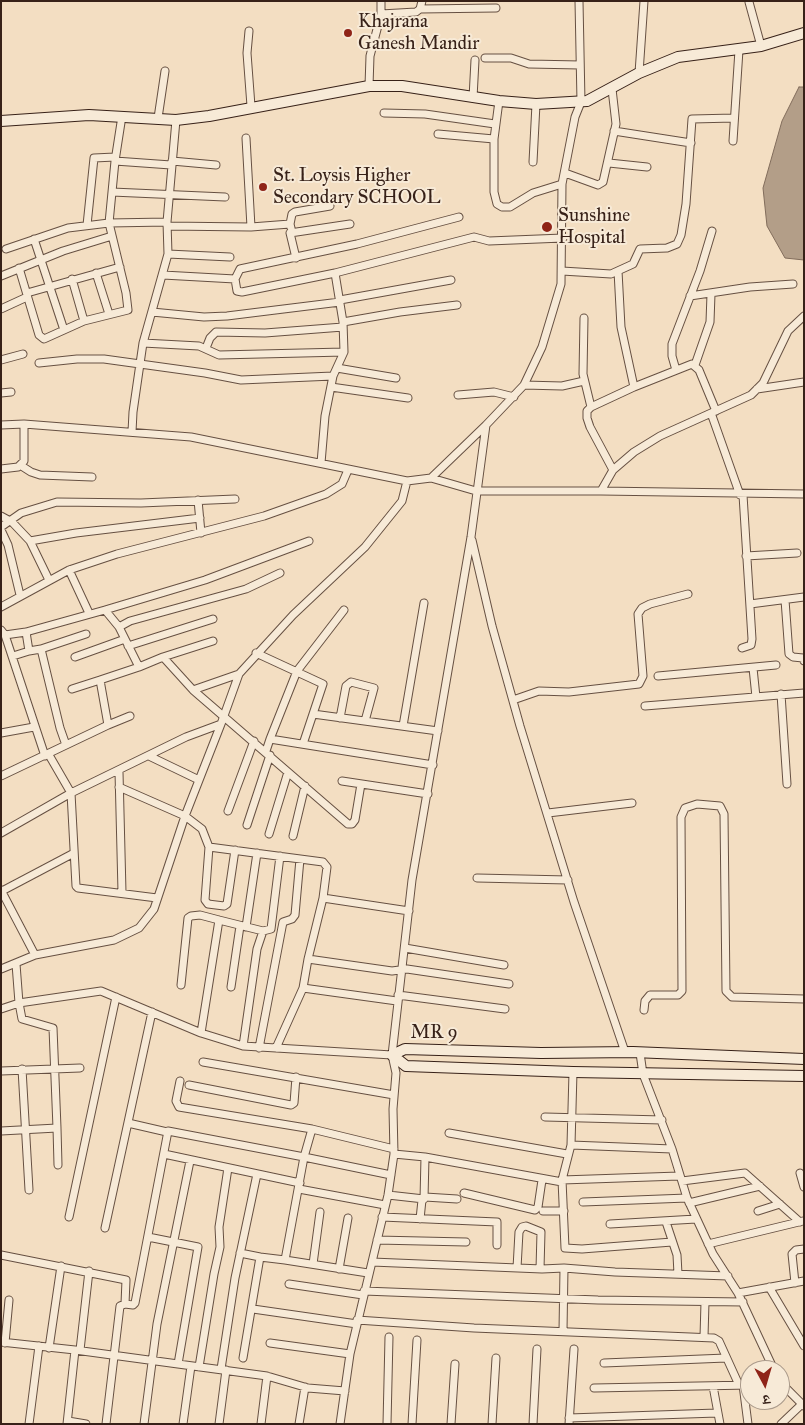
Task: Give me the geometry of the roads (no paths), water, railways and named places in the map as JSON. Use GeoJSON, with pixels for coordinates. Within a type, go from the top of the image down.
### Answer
{"type":"FeatureCollection","features":[{"type":"Feature","properties":{"kind":"street"},"geometry":{"type":"LineString","coordinates":[[369,86],[370,56],[381,14],[381,1]]}},
{"type":"Feature","properties":{"kind":"street"},"geometry":{"type":"LineString","coordinates":[[431,478],[524,385],[542,347],[555,307],[562,271],[562,184],[575,117],[581,102],[579,1]]}},
{"type":"Feature","properties":{"kind":"street"},"geometry":{"type":"LineString","coordinates":[[639,73],[644,1]]}},
{"type":"Feature","properties":{"kind":"street"},"geometry":{"type":"LineString","coordinates":[[749,2],[761,46]]}},
{"type":"Feature","properties":{"kind":"street"},"geometry":{"type":"LineString","coordinates":[[381,14],[416,12],[421,5],[496,8]]}},
{"type":"Feature","properties":{"kind":"street"},"geometry":{"type":"LineString","coordinates":[[249,31],[247,53],[252,106]]}},
{"type":"Feature","properties":{"kind":"street"},"geometry":{"type":"LineString","coordinates":[[1,120],[89,115],[176,120],[210,116],[252,106],[369,86],[402,86],[473,98],[536,104],[581,102],[612,89],[639,73],[678,57],[761,46],[804,33]]}},
{"type":"Feature","properties":{"kind":"street"},"geometry":{"type":"LineString","coordinates":[[733,141],[739,50]]}},
{"type":"Feature","properties":{"kind":"street"},"geometry":{"type":"LineString","coordinates":[[485,58],[511,58],[529,64],[580,65]]}},
{"type":"Feature","properties":{"kind":"street"},"geometry":{"type":"LineString","coordinates":[[473,98],[475,60]]}},
{"type":"Feature","properties":{"kind":"street"},"geometry":{"type":"LineString","coordinates":[[158,118],[165,71]]}},
{"type":"Feature","properties":{"kind":"street"},"geometry":{"type":"LineString","coordinates":[[565,173],[600,184],[603,182],[609,163],[614,132],[612,89]]}},
{"type":"Feature","properties":{"kind":"street"},"geometry":{"type":"LineString","coordinates":[[499,101],[494,139],[494,192],[500,206],[510,206],[533,194],[562,184]]}},
{"type":"Feature","properties":{"kind":"street"},"geometry":{"type":"LineString","coordinates":[[533,162],[536,104]]}},
{"type":"Feature","properties":{"kind":"street"},"geometry":{"type":"LineString","coordinates":[[384,114],[437,115],[495,124]]}},
{"type":"Feature","properties":{"kind":"street"},"geometry":{"type":"LineString","coordinates":[[19,268],[39,335],[46,339],[84,321],[128,310],[110,223],[115,159],[122,116]]}},
{"type":"Feature","properties":{"kind":"street"},"geometry":{"type":"LineString","coordinates":[[562,271],[606,275],[634,262],[639,249],[673,246],[680,240],[686,204],[692,118],[734,118]]}},
{"type":"Feature","properties":{"kind":"street"},"geometry":{"type":"LineString","coordinates":[[132,432],[144,343],[168,254],[167,224],[176,120]]}},
{"type":"Feature","properties":{"kind":"street"},"geometry":{"type":"LineString","coordinates":[[614,132],[691,143]]}},
{"type":"Feature","properties":{"kind":"street"},"geometry":{"type":"LineString","coordinates":[[438,134],[494,139]]}},
{"type":"Feature","properties":{"kind":"street"},"geometry":{"type":"LineString","coordinates":[[246,138],[251,226]]}},
{"type":"Feature","properties":{"kind":"street"},"geometry":{"type":"LineString","coordinates":[[87,225],[94,158],[216,165]]}},
{"type":"Feature","properties":{"kind":"street"},"geometry":{"type":"LineString","coordinates":[[609,163],[647,167]]}},
{"type":"Feature","properties":{"kind":"street"},"geometry":{"type":"LineString","coordinates":[[112,192],[225,197]]}},
{"type":"Feature","properties":{"kind":"street"},"geometry":{"type":"LineString","coordinates":[[296,258],[290,233],[292,214],[330,206]]}},
{"type":"Feature","properties":{"kind":"street"},"geometry":{"type":"LineString","coordinates":[[459,217],[357,244],[240,269],[235,279],[237,291],[242,292],[335,273],[474,237],[488,240],[563,238]]}},
{"type":"Feature","properties":{"kind":"street"},"geometry":{"type":"LineString","coordinates":[[6,249],[68,228],[87,225],[110,223],[251,226],[290,224]]}},
{"type":"Feature","properties":{"kind":"street"},"geometry":{"type":"LineString","coordinates":[[290,233],[350,224]]}},
{"type":"Feature","properties":{"kind":"street"},"geometry":{"type":"LineString","coordinates":[[676,370],[672,356],[672,344],[712,231]]}},
{"type":"Feature","properties":{"kind":"street"},"geometry":{"type":"LineString","coordinates":[[1,276],[42,259],[112,236]]}},
{"type":"Feature","properties":{"kind":"street"},"geometry":{"type":"LineString","coordinates":[[34,239],[64,330]]}},
{"type":"Feature","properties":{"kind":"street"},"geometry":{"type":"LineString","coordinates":[[168,254],[230,257]]}},
{"type":"Feature","properties":{"kind":"street"},"geometry":{"type":"LineString","coordinates":[[1,309],[49,286],[120,267]]}},
{"type":"Feature","properties":{"kind":"street"},"geometry":{"type":"LineString","coordinates":[[618,271],[621,327],[634,387]]}},
{"type":"Feature","properties":{"kind":"street"},"geometry":{"type":"LineString","coordinates":[[96,273],[109,314]]}},
{"type":"Feature","properties":{"kind":"street"},"geometry":{"type":"LineString","coordinates":[[320,463],[325,416],[333,376],[344,352],[343,324],[335,273]]}},
{"type":"Feature","properties":{"kind":"street"},"geometry":{"type":"LineString","coordinates":[[163,275],[235,279]]}},
{"type":"Feature","properties":{"kind":"street"},"geometry":{"type":"LineString","coordinates":[[72,280],[84,321]]}},
{"type":"Feature","properties":{"kind":"street"},"geometry":{"type":"LineString","coordinates":[[152,312],[204,317],[228,316],[340,301],[451,280]]}},
{"type":"Feature","properties":{"kind":"street"},"geometry":{"type":"LineString","coordinates":[[690,296],[743,288],[792,284]]}},
{"type":"Feature","properties":{"kind":"street"},"geometry":{"type":"LineString","coordinates":[[711,294],[710,322],[695,365],[714,412],[741,495],[752,642],[742,648]]}},
{"type":"Feature","properties":{"kind":"street"},"geometry":{"type":"LineString","coordinates":[[206,348],[210,338],[216,332],[265,334],[343,324],[400,312],[457,306]]}},
{"type":"Feature","properties":{"kind":"street"},"geometry":{"type":"LineString","coordinates":[[601,491],[613,470],[634,452],[660,436],[714,412],[758,389],[763,383],[788,331],[804,316]]}},
{"type":"Feature","properties":{"kind":"street"},"geometry":{"type":"LineString","coordinates":[[584,318],[582,342],[584,381],[591,407]]}},
{"type":"Feature","properties":{"kind":"street"},"geometry":{"type":"LineString","coordinates":[[144,343],[199,346],[219,355],[344,352]]}},
{"type":"Feature","properties":{"kind":"street"},"geometry":{"type":"LineString","coordinates":[[1,360],[23,354]]}},
{"type":"Feature","properties":{"kind":"street"},"geometry":{"type":"LineString","coordinates":[[39,362],[77,358],[140,363],[241,380],[333,376]]}},
{"type":"Feature","properties":{"kind":"street"},"geometry":{"type":"LineString","coordinates":[[613,470],[590,427],[587,411],[591,407],[634,387],[676,370],[695,365]]}},
{"type":"Feature","properties":{"kind":"street"},"geometry":{"type":"LineString","coordinates":[[337,368],[396,378]]}},
{"type":"Feature","properties":{"kind":"street"},"geometry":{"type":"LineString","coordinates":[[524,385],[562,386],[584,381]]}},
{"type":"Feature","properties":{"kind":"street"},"geometry":{"type":"LineString","coordinates":[[758,389],[804,382]]}},
{"type":"Feature","properties":{"kind":"street"},"geometry":{"type":"LineString","coordinates":[[331,387],[408,398]]}},
{"type":"Feature","properties":{"kind":"street"},"geometry":{"type":"LineString","coordinates":[[1,393],[11,392]]}},
{"type":"Feature","properties":{"kind":"street"},"geometry":{"type":"LineString","coordinates":[[458,395],[494,392],[514,397]]}},
{"type":"Feature","properties":{"kind":"street"},"geometry":{"type":"LineString","coordinates":[[1,469],[20,465],[24,461],[24,424]]}},
{"type":"Feature","properties":{"kind":"street"},"geometry":{"type":"LineString","coordinates":[[1,425],[24,424],[191,437],[407,481],[431,478],[476,491],[601,491],[741,495],[804,494]]}},
{"type":"Feature","properties":{"kind":"street"},"geometry":{"type":"LineString","coordinates":[[340,1424],[350,1354],[391,1176],[394,1152],[396,1072],[392,1055],[404,948],[471,537],[486,425]]}},
{"type":"Feature","properties":{"kind":"street"},"geometry":{"type":"LineString","coordinates":[[20,465],[40,475],[92,477]]}},
{"type":"Feature","properties":{"kind":"street"},"geometry":{"type":"LineString","coordinates":[[1,607],[69,570],[117,554],[264,516],[326,494],[342,484],[348,470]]}},
{"type":"Feature","properties":{"kind":"street"},"geometry":{"type":"LineString","coordinates":[[1,969],[35,955],[114,940],[139,928],[154,909],[185,816],[223,721],[239,674],[256,653],[365,546],[402,501],[407,481]]}},
{"type":"Feature","properties":{"kind":"street"},"geometry":{"type":"LineString","coordinates":[[20,595],[8,545],[1,529],[21,513],[57,502],[235,499]]}},
{"type":"Feature","properties":{"kind":"street"},"geometry":{"type":"LineString","coordinates":[[198,500],[201,533]]}},
{"type":"Feature","properties":{"kind":"street"},"geometry":{"type":"LineString","coordinates":[[1,516],[12,522],[30,542],[48,580]]}},
{"type":"Feature","properties":{"kind":"street"},"geometry":{"type":"LineString","coordinates":[[30,542],[76,533],[200,518]]}},
{"type":"Feature","properties":{"kind":"street"},"geometry":{"type":"LineString","coordinates":[[471,537],[492,626],[513,700],[568,880],[625,1052]]}},
{"type":"Feature","properties":{"kind":"street"},"geometry":{"type":"LineString","coordinates":[[157,898],[122,892],[78,888],[76,885],[70,793],[47,756],[34,726],[13,656],[3,632],[26,632],[205,580],[309,541]]}},
{"type":"Feature","properties":{"kind":"street"},"geometry":{"type":"LineString","coordinates":[[746,556],[797,553]]}},
{"type":"Feature","properties":{"kind":"street"},"geometry":{"type":"LineString","coordinates":[[69,570],[89,613]]}},
{"type":"Feature","properties":{"kind":"street"},"geometry":{"type":"LineString","coordinates":[[119,628],[130,621],[246,590],[280,574]]}},
{"type":"Feature","properties":{"kind":"street"},"geometry":{"type":"LineString","coordinates":[[513,700],[539,691],[569,692],[639,684],[643,676],[638,614],[642,608],[650,604],[688,594]]}},
{"type":"Feature","properties":{"kind":"street"},"geometry":{"type":"LineString","coordinates":[[750,604],[804,597]]}},
{"type":"Feature","properties":{"kind":"street"},"geometry":{"type":"LineString","coordinates":[[785,600],[789,654],[793,657],[803,658],[804,661]]}},
{"type":"Feature","properties":{"kind":"street"},"geometry":{"type":"LineString","coordinates":[[403,726],[424,603]]}},
{"type":"Feature","properties":{"kind":"street"},"geometry":{"type":"LineString","coordinates":[[104,610],[119,628],[139,667]]}},
{"type":"Feature","properties":{"kind":"street"},"geometry":{"type":"LineString","coordinates":[[247,825],[268,753],[270,739],[297,671],[344,610]]}},
{"type":"Feature","properties":{"kind":"street"},"geometry":{"type":"LineString","coordinates":[[75,657],[213,619]]}},
{"type":"Feature","properties":{"kind":"street"},"geometry":{"type":"LineString","coordinates":[[26,632],[29,651]]}},
{"type":"Feature","properties":{"kind":"street"},"geometry":{"type":"LineString","coordinates":[[13,656],[86,634]]}},
{"type":"Feature","properties":{"kind":"street"},"geometry":{"type":"LineString","coordinates":[[72,688],[212,641]]}},
{"type":"Feature","properties":{"kind":"street"},"geometry":{"type":"LineString","coordinates":[[41,648],[60,728],[66,745]]}},
{"type":"Feature","properties":{"kind":"street"},"geometry":{"type":"LineString","coordinates":[[256,653],[323,684],[303,744]]}},
{"type":"Feature","properties":{"kind":"street"},"geometry":{"type":"LineString","coordinates":[[163,657],[223,721],[254,741],[348,824],[352,824],[355,820],[361,784]]}},
{"type":"Feature","properties":{"kind":"street"},"geometry":{"type":"LineString","coordinates":[[658,676],[776,665]]}},
{"type":"Feature","properties":{"kind":"street"},"geometry":{"type":"LineString","coordinates":[[753,668],[756,697]]}},
{"type":"Feature","properties":{"kind":"street"},"geometry":{"type":"LineString","coordinates":[[193,690],[239,674]]}},
{"type":"Feature","properties":{"kind":"street"},"geometry":{"type":"LineString","coordinates":[[100,680],[108,725]]}},
{"type":"Feature","properties":{"kind":"street"},"geometry":{"type":"LineString","coordinates":[[340,718],[346,686],[351,682],[374,688],[365,721]]}},
{"type":"Feature","properties":{"kind":"street"},"geometry":{"type":"LineString","coordinates":[[645,706],[804,693]]}},
{"type":"Feature","properties":{"kind":"street"},"geometry":{"type":"LineString","coordinates":[[781,694],[788,784]]}},
{"type":"Feature","properties":{"kind":"street"},"geometry":{"type":"LineString","coordinates":[[313,714],[438,731]]}},
{"type":"Feature","properties":{"kind":"street"},"geometry":{"type":"LineString","coordinates":[[1,776],[130,716]]}},
{"type":"Feature","properties":{"kind":"street"},"geometry":{"type":"LineString","coordinates":[[1,833],[70,793],[119,772],[186,737],[223,721]]}},
{"type":"Feature","properties":{"kind":"street"},"geometry":{"type":"LineString","coordinates":[[1,733],[34,726]]}},
{"type":"Feature","properties":{"kind":"street"},"geometry":{"type":"LineString","coordinates":[[270,739],[433,765]]}},
{"type":"Feature","properties":{"kind":"street"},"geometry":{"type":"LineString","coordinates":[[228,811],[254,741]]}},
{"type":"Feature","properties":{"kind":"street"},"geometry":{"type":"LineString","coordinates":[[149,756],[199,780]]}},
{"type":"Feature","properties":{"kind":"street"},"geometry":{"type":"LineString","coordinates":[[119,772],[122,892]]}},
{"type":"Feature","properties":{"kind":"street"},"geometry":{"type":"LineString","coordinates":[[269,834],[288,772]]}},
{"type":"Feature","properties":{"kind":"street"},"geometry":{"type":"LineString","coordinates":[[342,781],[428,794]]}},
{"type":"Feature","properties":{"kind":"street"},"geometry":{"type":"LineString","coordinates":[[293,836],[305,786]]}},
{"type":"Feature","properties":{"kind":"street"},"geometry":{"type":"LineString","coordinates":[[119,788],[185,816],[202,829],[209,847],[205,900],[208,904],[224,906],[227,904],[235,850]]}},
{"type":"Feature","properties":{"kind":"street"},"geometry":{"type":"LineString","coordinates":[[548,813],[632,803]]}},
{"type":"Feature","properties":{"kind":"street"},"geometry":{"type":"LineString","coordinates":[[644,1010],[645,1001],[650,995],[678,995],[682,991],[680,817],[685,808],[697,804],[720,806],[724,814],[726,991],[732,997],[804,999]]}},
{"type":"Feature","properties":{"kind":"street"},"geometry":{"type":"LineString","coordinates":[[209,847],[323,862],[326,865],[323,898],[303,988],[276,1048]]}},
{"type":"Feature","properties":{"kind":"street"},"geometry":{"type":"LineString","coordinates":[[35,955],[1,891],[74,853]]}},
{"type":"Feature","properties":{"kind":"street"},"geometry":{"type":"LineString","coordinates":[[231,988],[257,853]]}},
{"type":"Feature","properties":{"kind":"street"},"geometry":{"type":"LineString","coordinates":[[243,1046],[258,949],[263,932],[270,928],[280,856]]}},
{"type":"Feature","properties":{"kind":"street"},"geometry":{"type":"LineString","coordinates":[[259,1048],[283,922],[292,919],[295,915],[300,859]]}},
{"type":"Feature","properties":{"kind":"street"},"geometry":{"type":"LineString","coordinates":[[477,878],[568,880]]}},
{"type":"Feature","properties":{"kind":"street"},"geometry":{"type":"LineString","coordinates":[[323,898],[409,911]]}},
{"type":"Feature","properties":{"kind":"street"},"geometry":{"type":"LineString","coordinates":[[181,985],[188,918],[191,916],[200,915],[263,932]]}},
{"type":"Feature","properties":{"kind":"street"},"geometry":{"type":"LineString","coordinates":[[200,1033],[219,920]]}},
{"type":"Feature","properties":{"kind":"street"},"geometry":{"type":"LineString","coordinates":[[404,948],[504,964]]}},
{"type":"Feature","properties":{"kind":"street"},"geometry":{"type":"LineString","coordinates":[[308,959],[392,971],[402,969],[509,984]]}},
{"type":"Feature","properties":{"kind":"street"},"geometry":{"type":"LineString","coordinates":[[16,964],[22,1019],[53,1028],[58,1165]]}},
{"type":"Feature","properties":{"kind":"street"},"geometry":{"type":"LineString","coordinates":[[303,988],[505,1009]]}},
{"type":"Feature","properties":{"kind":"street"},"geometry":{"type":"LineString","coordinates":[[1,1009],[19,1003],[101,991],[200,1033],[243,1046],[392,1055]]}},
{"type":"Feature","properties":{"kind":"street"},"geometry":{"type":"LineString","coordinates":[[68,1216],[116,997]]}},
{"type":"Feature","properties":{"kind":"street"},"geometry":{"type":"LineString","coordinates":[[105,1228],[152,1012]]}},
{"type":"Feature","properties":{"kind":"street","name":"MR 9"},"geometry":{"type":"LineString","coordinates":[[804,1059],[625,1052],[541,1053],[405,1049],[392,1055],[406,1066],[643,1074],[804,1076]]}},
{"type":"Feature","properties":{"kind":"street"},"geometry":{"type":"LineString","coordinates":[[640,1053],[643,1074],[662,1120],[696,1219],[708,1244],[743,1302],[769,1360]]}},
{"type":"Feature","properties":{"kind":"street"},"geometry":{"type":"LineString","coordinates":[[203,1062],[394,1095]]}},
{"type":"Feature","properties":{"kind":"street"},"geometry":{"type":"LineString","coordinates":[[1,1071],[54,1067],[80,1068]]}},
{"type":"Feature","properties":{"kind":"street"},"geometry":{"type":"LineString","coordinates":[[22,1069],[29,1190]]}},
{"type":"Feature","properties":{"kind":"street"},"geometry":{"type":"LineString","coordinates":[[573,1072],[571,1145],[567,1154],[562,1181],[565,1248],[582,1249],[672,1242]]}},
{"type":"Feature","properties":{"kind":"street"},"geometry":{"type":"LineString","coordinates":[[189,1085],[291,1105],[294,1103],[296,1077]]}},
{"type":"Feature","properties":{"kind":"street"},"geometry":{"type":"LineString","coordinates":[[180,1081],[176,1101],[179,1107],[312,1130],[394,1152],[542,1180],[681,1178],[742,1172],[802,1222]]}},
{"type":"Feature","properties":{"kind":"street"},"geometry":{"type":"LineString","coordinates":[[545,1117],[572,1116],[662,1120]]}},
{"type":"Feature","properties":{"kind":"street"},"geometry":{"type":"LineString","coordinates":[[128,1124],[304,1157],[391,1176]]}},
{"type":"Feature","properties":{"kind":"street"},"geometry":{"type":"LineString","coordinates":[[1,1131],[57,1128]]}},
{"type":"Feature","properties":{"kind":"street"},"geometry":{"type":"LineString","coordinates":[[285,1260],[304,1157],[312,1130]]}},
{"type":"Feature","properties":{"kind":"street"},"geometry":{"type":"LineString","coordinates":[[106,1424],[120,1306],[125,1304],[133,1305],[135,1303],[167,1132]]}},
{"type":"Feature","properties":{"kind":"street"},"geometry":{"type":"LineString","coordinates":[[449,1133],[567,1154]]}},
{"type":"Feature","properties":{"kind":"street"},"geometry":{"type":"LineString","coordinates":[[571,1145],[672,1149]]}},
{"type":"Feature","properties":{"kind":"street"},"geometry":{"type":"LineString","coordinates":[[164,1154],[385,1205]]}},
{"type":"Feature","properties":{"kind":"street"},"geometry":{"type":"LineString","coordinates":[[420,1219],[424,1199],[425,1157]]}},
{"type":"Feature","properties":{"kind":"street"},"geometry":{"type":"LineString","coordinates":[[144,1424],[154,1361],[157,1324],[190,1160]]}},
{"type":"Feature","properties":{"kind":"street"},"geometry":{"type":"LineString","coordinates":[[199,1367],[220,1247],[219,1227],[228,1168]]}},
{"type":"Feature","properties":{"kind":"street"},"geometry":{"type":"LineString","coordinates":[[800,1173],[804,1187]]}},
{"type":"Feature","properties":{"kind":"street"},"geometry":{"type":"LineString","coordinates":[[219,1424],[224,1370],[240,1253],[257,1174]]}},
{"type":"Feature","properties":{"kind":"street"},"geometry":{"type":"LineString","coordinates":[[464,1193],[535,1210],[538,1207],[542,1180]]}},
{"type":"Feature","properties":{"kind":"street"},"geometry":{"type":"LineString","coordinates":[[583,1202],[688,1200],[760,1186]]}},
{"type":"Feature","properties":{"kind":"street"},"geometry":{"type":"LineString","coordinates":[[388,1195],[424,1199],[458,1199]]}},
{"type":"Feature","properties":{"kind":"street"},"geometry":{"type":"LineString","coordinates":[[758,1211],[780,1204]]}},
{"type":"Feature","properties":{"kind":"street"},"geometry":{"type":"LineString","coordinates":[[543,1211],[564,1211]]}},
{"type":"Feature","properties":{"kind":"street"},"geometry":{"type":"LineString","coordinates":[[313,1264],[320,1212]]}},
{"type":"Feature","properties":{"kind":"street"},"geometry":{"type":"LineString","coordinates":[[382,1217],[497,1222],[497,1245]]}},
{"type":"Feature","properties":{"kind":"street"},"geometry":{"type":"LineString","coordinates":[[339,1269],[348,1218]]}},
{"type":"Feature","properties":{"kind":"street"},"geometry":{"type":"LineString","coordinates":[[610,1224],[696,1219]]}},
{"type":"Feature","properties":{"kind":"street"},"geometry":{"type":"LineString","coordinates":[[666,1222],[677,1255],[678,1274]]}},
{"type":"Feature","properties":{"kind":"street"},"geometry":{"type":"LineString","coordinates":[[708,1244],[802,1222]]}},
{"type":"Feature","properties":{"kind":"street"},"geometry":{"type":"LineString","coordinates":[[517,1268],[519,1232],[522,1227],[526,1226],[541,1232],[540,1269]]}},
{"type":"Feature","properties":{"kind":"street"},"geometry":{"type":"LineString","coordinates":[[148,1237],[189,1244],[198,1248],[178,1364]]}},
{"type":"Feature","properties":{"kind":"street"},"geometry":{"type":"LineString","coordinates":[[377,1240],[466,1242]]}},
{"type":"Feature","properties":{"kind":"street"},"geometry":{"type":"LineString","coordinates":[[738,1293],[769,1287],[801,1284],[792,1254],[796,1250],[804,1249]]}},
{"type":"Feature","properties":{"kind":"street"},"geometry":{"type":"LineString","coordinates":[[240,1253],[368,1273]]}},
{"type":"Feature","properties":{"kind":"street"},"geometry":{"type":"LineString","coordinates":[[1,1255],[89,1271],[127,1281],[125,1304]]}},
{"type":"Feature","properties":{"kind":"street"},"geometry":{"type":"LineString","coordinates":[[243,1358],[260,1257]]}},
{"type":"Feature","properties":{"kind":"street"},"geometry":{"type":"LineString","coordinates":[[372,1262],[540,1269],[564,1268],[728,1276]]}},
{"type":"Feature","properties":{"kind":"street"},"geometry":{"type":"LineString","coordinates":[[49,1348],[61,1266]]}},
{"type":"Feature","properties":{"kind":"street"},"geometry":{"type":"LineString","coordinates":[[563,1331],[562,1298],[564,1268]]}},
{"type":"Feature","properties":{"kind":"street"},"geometry":{"type":"LineString","coordinates":[[86,1424],[67,1422],[89,1271]]}},
{"type":"Feature","properties":{"kind":"street"},"geometry":{"type":"LineString","coordinates":[[289,1284],[364,1293],[743,1302]]}},
{"type":"Feature","properties":{"kind":"street"},"geometry":{"type":"LineString","coordinates":[[769,1287],[802,1338],[804,1346]]}},
{"type":"Feature","properties":{"kind":"street"},"geometry":{"type":"LineString","coordinates":[[9,1300],[2,1344],[77,1350],[224,1370],[266,1376],[305,1387],[345,1391]]}},
{"type":"Feature","properties":{"kind":"street"},"geometry":{"type":"LineString","coordinates":[[704,1337],[705,1302]]}},
{"type":"Feature","properties":{"kind":"street"},"geometry":{"type":"LineString","coordinates":[[252,1309],[357,1322],[717,1338],[726,1358],[740,1379]]}},
{"type":"Feature","properties":{"kind":"street"},"geometry":{"type":"LineString","coordinates":[[387,1424],[389,1338]]}},
{"type":"Feature","properties":{"kind":"street"},"geometry":{"type":"LineString","coordinates":[[412,1424],[417,1340]]}},
{"type":"Feature","properties":{"kind":"street"},"geometry":{"type":"LineString","coordinates":[[270,1343],[350,1354]]}},
{"type":"Feature","properties":{"kind":"street"},"geometry":{"type":"LineString","coordinates":[[29,1424],[39,1346]]}},
{"type":"Feature","properties":{"kind":"street"},"geometry":{"type":"LineString","coordinates":[[533,1424],[537,1349]]}},
{"type":"Feature","properties":{"kind":"street"},"geometry":{"type":"LineString","coordinates":[[574,1349],[569,1421],[717,1413]]}},
{"type":"Feature","properties":{"kind":"street"},"geometry":{"type":"LineString","coordinates":[[492,1424],[496,1358]]}},
{"type":"Feature","properties":{"kind":"street"},"geometry":{"type":"LineString","coordinates":[[604,1363],[726,1358]]}},
{"type":"Feature","properties":{"kind":"street"},"geometry":{"type":"LineString","coordinates":[[451,1424],[455,1364]]}},
{"type":"Feature","properties":{"kind":"street"},"geometry":{"type":"LineString","coordinates":[[183,1424],[191,1366]]}},
{"type":"Feature","properties":{"kind":"street"},"geometry":{"type":"LineString","coordinates":[[261,1424],[266,1376]]}},
{"type":"Feature","properties":{"kind":"street"},"geometry":{"type":"LineString","coordinates":[[594,1388],[740,1385]]}},
{"type":"Feature","properties":{"kind":"street"},"geometry":{"type":"LineString","coordinates":[[713,1386],[720,1424]]}},
{"type":"Feature","properties":{"kind":"street"},"geometry":{"type":"LineString","coordinates":[[299,1424],[305,1387]]}},
{"type":"Feature","properties":{"kind":"street"},"geometry":{"type":"LineString","coordinates":[[780,1424],[803,1405],[790,1393]]}},
{"type":"Feature","properties":{"kind":"street"},"geometry":{"type":"LineString","coordinates":[[747,1410],[748,1424]]}},
{"type":"Feature","properties":{"kind":"place","name":"Khajrana Ganesh Mandir"},"geometry":{"type":"Point","coordinates":[348,33]}},
{"type":"Feature","properties":{"kind":"place","name":"St. Loysis Higher Secondary SCHOOL"},"geometry":{"type":"Point","coordinates":[263,187]}},
{"type":"Feature","properties":{"kind":"place","name":"Sunshine Hospital"},"geometry":{"type":"Point","coordinates":[547,227]}}]}
